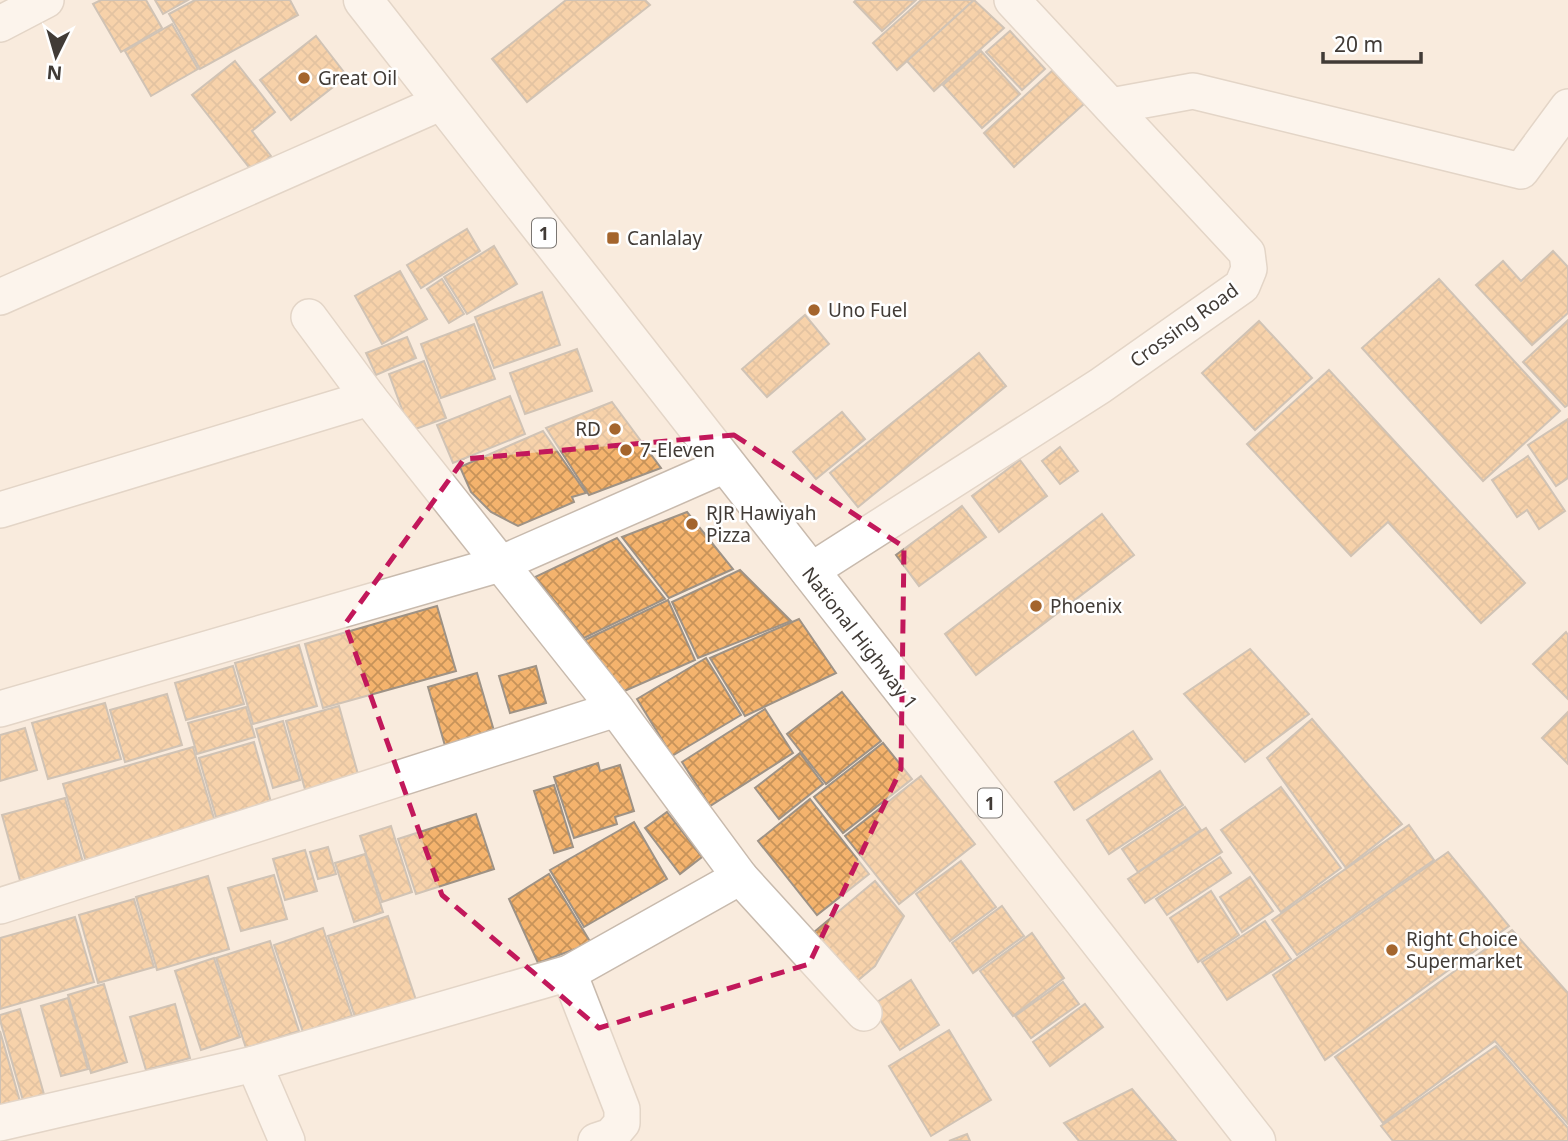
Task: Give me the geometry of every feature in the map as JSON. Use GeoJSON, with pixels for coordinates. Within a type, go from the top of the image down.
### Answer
{"type":"FeatureCollection","features":[{"type":"Feature","properties":{"kind":"highway","name":"National Highway 1"},"geometry":{"type":"LineString","coordinates":[[363,0],[1256,1141]]}},
{"type":"Feature","properties":{"kind":"street"},"geometry":{"type":"LineString","coordinates":[[0,24],[46,0]]}},
{"type":"Feature","properties":{"kind":"street","name":"Crossing Road"},"geometry":{"type":"LineString","coordinates":[[809,572],[1100,386],[1242,286],[1249,269],[1247,253],[1012,0]]}},
{"type":"Feature","properties":{"kind":"street"},"geometry":{"type":"LineString","coordinates":[[1111,106],[1193,91],[1521,172],[1568,107]]}},
{"type":"Feature","properties":{"kind":"street"},"geometry":{"type":"LineString","coordinates":[[0,297],[442,102]]}},
{"type":"Feature","properties":{"kind":"street"},"geometry":{"type":"LineString","coordinates":[[309,317],[369,398],[616,709],[740,877],[864,1013]]}},
{"type":"Feature","properties":{"kind":"street"},"geometry":{"type":"LineString","coordinates":[[0,510],[369,398]]}},
{"type":"Feature","properties":{"kind":"street"},"geometry":{"type":"LineString","coordinates":[[0,709],[500,564],[725,465]]}},
{"type":"Feature","properties":{"kind":"street"},"geometry":{"type":"LineString","coordinates":[[0,905],[616,709]]}},
{"type":"Feature","properties":{"kind":"street"},"geometry":{"type":"LineString","coordinates":[[0,1123],[38,1127],[569,973],[740,877]]}},
{"type":"Feature","properties":{"kind":"street"},"geometry":{"type":"LineString","coordinates":[[569,973],[622,1109],[622,1123],[611,1136],[596,1141]]}},
{"type":"Feature","properties":{"kind":"street"},"geometry":{"type":"LineString","coordinates":[[254,1065],[287,1141]]}},
{"type":"Feature","properties":{"kind":"highlighted area"},"geometry":{"type":"Polygon","coordinates":[[[734,435],[904,547],[901,769],[809,964],[599,1028],[442,895],[345,624],[464,459],[734,435]]]}},
{"type":"Feature","properties":{"kind":"building"},"geometry":{"type":"Polygon","coordinates":[[[101,0],[146,0],[162,28],[121,52],[93,4],[101,0]]]}},
{"type":"Feature","properties":{"kind":"building"},"geometry":{"type":"Polygon","coordinates":[[[155,0],[188,0],[163,14],[155,0]]]}},
{"type":"Feature","properties":{"kind":"building"},"geometry":{"type":"Polygon","coordinates":[[[195,0],[290,0],[298,15],[200,69],[169,14],[195,0]]]}},
{"type":"Feature","properties":{"kind":"building"},"geometry":{"type":"Polygon","coordinates":[[[566,0],[645,0],[650,5],[527,102],[492,59],[566,0]]]}},
{"type":"Feature","properties":{"kind":"building"},"geometry":{"type":"Polygon","coordinates":[[[916,0],[882,31],[854,2],[916,0]]]}},
{"type":"Feature","properties":{"kind":"building"},"geometry":{"type":"Polygon","coordinates":[[[921,0],[974,0],[897,70],[873,43],[921,0]]]}},
{"type":"Feature","properties":{"kind":"building"},"geometry":{"type":"Polygon","coordinates":[[[974,0],[1004,28],[934,91],[907,61],[974,0]]]}},
{"type":"Feature","properties":{"kind":"building"},"geometry":{"type":"Polygon","coordinates":[[[172,24],[198,69],[151,96],[125,51],[172,24]]]}},
{"type":"Feature","properties":{"kind":"building"},"geometry":{"type":"Polygon","coordinates":[[[1010,31],[1045,69],[1022,90],[986,52],[1010,31]]]}},
{"type":"Feature","properties":{"kind":"building","name":"Great Oil"},"geometry":{"type":"Polygon","coordinates":[[[316,36],[347,76],[291,120],[260,80],[316,36]]]}},
{"type":"Feature","properties":{"kind":"building"},"geometry":{"type":"Polygon","coordinates":[[[981,51],[1020,94],[982,128],[943,85],[981,51]]]}},
{"type":"Feature","properties":{"kind":"building"},"geometry":{"type":"Polygon","coordinates":[[[235,61],[275,112],[252,131],[271,156],[252,171],[192,95],[235,61]]]}},
{"type":"Feature","properties":{"kind":"building"},"geometry":{"type":"Polygon","coordinates":[[[1053,70],[1084,104],[1014,167],[984,133],[1053,70]]]}},
{"type":"Feature","properties":{"kind":"building"},"geometry":{"type":"Polygon","coordinates":[[[467,229],[480,251],[421,288],[407,265],[467,229]]]}},
{"type":"Feature","properties":{"kind":"building"},"geometry":{"type":"Polygon","coordinates":[[[494,246],[517,284],[467,314],[444,277],[494,246]]]}},
{"type":"Feature","properties":{"kind":"building"},"geometry":{"type":"Polygon","coordinates":[[[1553,251],[1568,267],[1568,313],[1532,345],[1476,285],[1503,261],[1521,281],[1553,251]]]}},
{"type":"Feature","properties":{"kind":"building"},"geometry":{"type":"Polygon","coordinates":[[[400,271],[427,319],[382,344],[355,296],[400,271]]]}},
{"type":"Feature","properties":{"kind":"building"},"geometry":{"type":"Polygon","coordinates":[[[442,279],[464,314],[449,323],[427,289],[442,279]]]}},
{"type":"Feature","properties":{"kind":"building"},"geometry":{"type":"Polygon","coordinates":[[[1439,279],[1560,411],[1483,481],[1362,348],[1439,279]]]}},
{"type":"Feature","properties":{"kind":"building"},"geometry":{"type":"Polygon","coordinates":[[[542,292],[560,345],[494,368],[475,317],[542,292]]]}},
{"type":"Feature","properties":{"kind":"building"},"geometry":{"type":"Polygon","coordinates":[[[805,315],[829,344],[767,397],[742,369],[805,315]]]}},
{"type":"Feature","properties":{"kind":"building"},"geometry":{"type":"Polygon","coordinates":[[[1568,320],[1568,405],[1565,407],[1523,362],[1568,320]]]}},
{"type":"Feature","properties":{"kind":"building"},"geometry":{"type":"Polygon","coordinates":[[[1259,321],[1312,378],[1255,430],[1202,373],[1259,321]]]}},
{"type":"Feature","properties":{"kind":"building"},"geometry":{"type":"Polygon","coordinates":[[[474,324],[495,379],[441,398],[421,344],[474,324]]]}},
{"type":"Feature","properties":{"kind":"building"},"geometry":{"type":"Polygon","coordinates":[[[407,337],[416,358],[376,375],[366,353],[407,337]]]}},
{"type":"Feature","properties":{"kind":"building"},"geometry":{"type":"Polygon","coordinates":[[[577,349],[592,391],[525,414],[510,373],[577,349]]]}},
{"type":"Feature","properties":{"kind":"building"},"geometry":{"type":"Polygon","coordinates":[[[979,353],[1006,386],[858,507],[830,473],[979,353]]]}},
{"type":"Feature","properties":{"kind":"building"},"geometry":{"type":"Polygon","coordinates":[[[424,361],[446,418],[410,431],[389,374],[424,361]]]}},
{"type":"Feature","properties":{"kind":"building"},"geometry":{"type":"Polygon","coordinates":[[[1329,370],[1525,583],[1481,623],[1388,522],[1351,556],[1247,444],[1329,370]]]}},
{"type":"Feature","properties":{"kind":"building"},"geometry":{"type":"Polygon","coordinates":[[[510,396],[525,434],[453,463],[437,425],[510,396]]]}},
{"type":"Feature","properties":{"kind":"building"},"geometry":{"type":"Polygon","coordinates":[[[612,402],[661,468],[589,495],[546,428],[612,402]]]}},
{"type":"Feature","properties":{"kind":"building"},"geometry":{"type":"Polygon","coordinates":[[[842,412],[865,439],[816,479],[793,452],[842,412]]]}},
{"type":"Feature","properties":{"kind":"building"},"geometry":{"type":"Polygon","coordinates":[[[1568,419],[1568,478],[1556,486],[1528,445],[1568,419]]]}},
{"type":"Feature","properties":{"kind":"building"},"geometry":{"type":"Polygon","coordinates":[[[543,431],[586,493],[572,497],[574,502],[518,526],[491,512],[471,492],[460,467],[543,431]]]}},
{"type":"Feature","properties":{"kind":"building"},"geometry":{"type":"Polygon","coordinates":[[[1060,447],[1078,471],[1060,484],[1042,461],[1060,447]]]}},
{"type":"Feature","properties":{"kind":"building"},"geometry":{"type":"Polygon","coordinates":[[[1528,456],[1565,511],[1539,529],[1527,510],[1517,517],[1492,480],[1528,456]]]}},
{"type":"Feature","properties":{"kind":"building"},"geometry":{"type":"Polygon","coordinates":[[[1020,460],[1047,496],[999,532],[972,496],[1020,460]]]}},
{"type":"Feature","properties":{"kind":"building"},"geometry":{"type":"Polygon","coordinates":[[[962,506],[986,537],[919,586],[896,555],[962,506]]]}},
{"type":"Feature","properties":{"kind":"building"},"geometry":{"type":"Polygon","coordinates":[[[687,512],[733,569],[669,598],[622,537],[687,512]]]}},
{"type":"Feature","properties":{"kind":"building"},"geometry":{"type":"Polygon","coordinates":[[[1102,514],[1134,555],[976,675],[945,634],[1102,514]]]}},
{"type":"Feature","properties":{"kind":"building"},"geometry":{"type":"Polygon","coordinates":[[[617,538],[665,599],[584,638],[535,577],[617,538]]]}},
{"type":"Feature","properties":{"kind":"building"},"geometry":{"type":"Polygon","coordinates":[[[740,570],[791,621],[698,658],[672,602],[740,570]]]}},
{"type":"Feature","properties":{"kind":"building"},"geometry":{"type":"Polygon","coordinates":[[[668,600],[695,660],[620,693],[585,640],[668,600]]]}},
{"type":"Feature","properties":{"kind":"building"},"geometry":{"type":"Polygon","coordinates":[[[437,606],[456,671],[323,708],[305,644],[437,606]]]}},
{"type":"Feature","properties":{"kind":"building"},"geometry":{"type":"Polygon","coordinates":[[[799,619],[836,673],[745,716],[710,658],[799,619]]]}},
{"type":"Feature","properties":{"kind":"building"},"geometry":{"type":"Polygon","coordinates":[[[1566,632],[1568,635],[1568,699],[1533,664],[1566,632]]]}},
{"type":"Feature","properties":{"kind":"building"},"geometry":{"type":"Polygon","coordinates":[[[299,645],[317,706],[253,724],[235,663],[299,645]]]}},
{"type":"Feature","properties":{"kind":"building"},"geometry":{"type":"Polygon","coordinates":[[[1250,649],[1309,714],[1245,762],[1184,694],[1250,649]]]}},
{"type":"Feature","properties":{"kind":"building"},"geometry":{"type":"Polygon","coordinates":[[[706,658],[741,715],[672,756],[637,699],[706,658]]]}},
{"type":"Feature","properties":{"kind":"building"},"geometry":{"type":"Polygon","coordinates":[[[233,666],[244,704],[186,720],[175,683],[233,666]]]}},
{"type":"Feature","properties":{"kind":"building"},"geometry":{"type":"Polygon","coordinates":[[[536,666],[546,703],[510,713],[499,676],[536,666]]]}},
{"type":"Feature","properties":{"kind":"building"},"geometry":{"type":"Polygon","coordinates":[[[477,673],[497,741],[448,756],[428,687],[477,673]]]}},
{"type":"Feature","properties":{"kind":"building"},"geometry":{"type":"Polygon","coordinates":[[[842,692],[881,741],[826,784],[787,734],[842,692]]]}},
{"type":"Feature","properties":{"kind":"building"},"geometry":{"type":"Polygon","coordinates":[[[167,694],[182,745],[125,762],[110,710],[167,694]]]}},
{"type":"Feature","properties":{"kind":"building"},"geometry":{"type":"Polygon","coordinates":[[[105,703],[121,759],[48,779],[32,723],[105,703]]]}},
{"type":"Feature","properties":{"kind":"building"},"geometry":{"type":"Polygon","coordinates":[[[339,706],[359,778],[306,793],[286,721],[339,706]]]}},
{"type":"Feature","properties":{"kind":"building"},"geometry":{"type":"Polygon","coordinates":[[[246,707],[255,737],[197,754],[188,723],[246,707]]]}},
{"type":"Feature","properties":{"kind":"building"},"geometry":{"type":"Polygon","coordinates":[[[765,709],[793,753],[710,806],[682,762],[765,709]]]}},
{"type":"Feature","properties":{"kind":"building"},"geometry":{"type":"Polygon","coordinates":[[[1568,712],[1568,764],[1542,738],[1568,712]]]}},
{"type":"Feature","properties":{"kind":"building"},"geometry":{"type":"Polygon","coordinates":[[[1312,719],[1402,824],[1346,868],[1267,758],[1312,719]]]}},
{"type":"Feature","properties":{"kind":"building"},"geometry":{"type":"Polygon","coordinates":[[[283,721],[300,780],[273,788],[256,729],[283,721]]]}},
{"type":"Feature","properties":{"kind":"building"},"geometry":{"type":"Polygon","coordinates":[[[25,728],[37,770],[0,781],[0,735],[25,728]]]}},
{"type":"Feature","properties":{"kind":"building"},"geometry":{"type":"Polygon","coordinates":[[[1133,731],[1152,759],[1074,810],[1055,782],[1133,731]]]}},
{"type":"Feature","properties":{"kind":"building"},"geometry":{"type":"Polygon","coordinates":[[[254,742],[271,802],[216,817],[199,758],[254,742]]]}},
{"type":"Feature","properties":{"kind":"building"},"geometry":{"type":"Polygon","coordinates":[[[883,743],[912,779],[843,833],[814,797],[883,743]]]}},
{"type":"Feature","properties":{"kind":"building"},"geometry":{"type":"Polygon","coordinates":[[[193,747],[216,825],[86,862],[63,784],[193,747]]]}},
{"type":"Feature","properties":{"kind":"building"},"geometry":{"type":"Polygon","coordinates":[[[800,753],[823,784],[779,819],[755,788],[800,753]]]}},
{"type":"Feature","properties":{"kind":"building"},"geometry":{"type":"Polygon","coordinates":[[[598,763],[600,771],[620,765],[634,811],[615,817],[617,824],[574,838],[554,777],[598,763]]]}},
{"type":"Feature","properties":{"kind":"building"},"geometry":{"type":"Polygon","coordinates":[[[1160,771],[1183,805],[1109,854],[1087,820],[1160,771]]]}},
{"type":"Feature","properties":{"kind":"building"},"geometry":{"type":"Polygon","coordinates":[[[921,776],[975,844],[899,904],[845,836],[921,776]]]}},
{"type":"Feature","properties":{"kind":"building"},"geometry":{"type":"Polygon","coordinates":[[[554,785],[573,847],[554,853],[534,791],[554,785]]]}},
{"type":"Feature","properties":{"kind":"building"},"geometry":{"type":"Polygon","coordinates":[[[1281,787],[1341,868],[1281,912],[1221,830],[1281,787]]]}},
{"type":"Feature","properties":{"kind":"building"},"geometry":{"type":"Polygon","coordinates":[[[65,798],[84,866],[21,884],[2,815],[65,798]]]}},
{"type":"Feature","properties":{"kind":"building"},"geometry":{"type":"Polygon","coordinates":[[[810,799],[869,874],[817,915],[758,841],[810,799]]]}},
{"type":"Feature","properties":{"kind":"building"},"geometry":{"type":"Polygon","coordinates":[[[1185,807],[1201,830],[1138,872],[1122,849],[1185,807]]]}},
{"type":"Feature","properties":{"kind":"building"},"geometry":{"type":"Polygon","coordinates":[[[667,812],[702,857],[680,874],[645,828],[667,812]]]}},
{"type":"Feature","properties":{"kind":"building"},"geometry":{"type":"Polygon","coordinates":[[[476,814],[494,869],[416,894],[398,839],[476,814]]]}},
{"type":"Feature","properties":{"kind":"building"},"geometry":{"type":"Polygon","coordinates":[[[634,822],[667,879],[584,927],[550,870],[634,822]]]}},
{"type":"Feature","properties":{"kind":"building"},"geometry":{"type":"Polygon","coordinates":[[[1409,825],[1434,860],[1297,955],[1272,920],[1409,825]]]}},
{"type":"Feature","properties":{"kind":"building"},"geometry":{"type":"Polygon","coordinates":[[[391,826],[412,892],[382,902],[360,836],[391,826]]]}},
{"type":"Feature","properties":{"kind":"building"},"geometry":{"type":"Polygon","coordinates":[[[1206,828],[1222,852],[1145,903],[1128,879],[1206,828]]]}},
{"type":"Feature","properties":{"kind":"building"},"geometry":{"type":"Polygon","coordinates":[[[328,847],[336,874],[318,879],[310,852],[328,847]]]}},
{"type":"Feature","properties":{"kind":"building"},"geometry":{"type":"Polygon","coordinates":[[[305,850],[317,891],[285,900],[273,859],[305,850]]]}},
{"type":"Feature","properties":{"kind":"building","name":"Right Choice Supermarket"},"geometry":{"type":"Polygon","coordinates":[[[1448,852],[1509,926],[1325,1060],[1273,975],[1448,852]]]}},
{"type":"Feature","properties":{"kind":"building"},"geometry":{"type":"Polygon","coordinates":[[[365,854],[383,912],[354,922],[335,863],[365,854]]]}},
{"type":"Feature","properties":{"kind":"building"},"geometry":{"type":"Polygon","coordinates":[[[1220,857],[1231,873],[1167,915],[1156,899],[1220,857]]]}},
{"type":"Feature","properties":{"kind":"building"},"geometry":{"type":"Polygon","coordinates":[[[961,861],[996,907],[950,941],[916,894],[961,861]]]}},
{"type":"Feature","properties":{"kind":"building"},"geometry":{"type":"Polygon","coordinates":[[[549,874],[591,943],[538,963],[509,899],[549,874]]]}},
{"type":"Feature","properties":{"kind":"building"},"geometry":{"type":"Polygon","coordinates":[[[274,875],[287,919],[241,931],[228,888],[274,875]]]}},
{"type":"Feature","properties":{"kind":"building"},"geometry":{"type":"Polygon","coordinates":[[[208,876],[229,949],[157,970],[136,897],[208,876]]]}},
{"type":"Feature","properties":{"kind":"building"},"geometry":{"type":"Polygon","coordinates":[[[1250,877],[1273,911],[1242,932],[1220,897],[1250,877]]]}},
{"type":"Feature","properties":{"kind":"building"},"geometry":{"type":"Polygon","coordinates":[[[875,881],[904,916],[875,966],[856,982],[814,932],[875,881]]]}},
{"type":"Feature","properties":{"kind":"building"},"geometry":{"type":"Polygon","coordinates":[[[1211,891],[1239,935],[1198,962],[1170,918],[1211,891]]]}},
{"type":"Feature","properties":{"kind":"building"},"geometry":{"type":"Polygon","coordinates":[[[134,899],[154,967],[98,983],[79,915],[134,899]]]}},
{"type":"Feature","properties":{"kind":"building"},"geometry":{"type":"Polygon","coordinates":[[[1002,906],[1024,936],[973,973],[952,943],[1002,906]]]}},
{"type":"Feature","properties":{"kind":"building"},"geometry":{"type":"Polygon","coordinates":[[[388,916],[416,1000],[356,1020],[328,936],[388,916]]]}},
{"type":"Feature","properties":{"kind":"building"},"geometry":{"type":"Polygon","coordinates":[[[75,917],[94,982],[0,1009],[0,938],[75,917]]]}},
{"type":"Feature","properties":{"kind":"building"},"geometry":{"type":"Polygon","coordinates":[[[1265,921],[1291,959],[1227,1000],[1202,962],[1265,921]]]}},
{"type":"Feature","properties":{"kind":"building"},"geometry":{"type":"Polygon","coordinates":[[[323,928],[352,1016],[303,1032],[274,945],[323,928]]]}},
{"type":"Feature","properties":{"kind":"building"},"geometry":{"type":"Polygon","coordinates":[[[1512,930],[1568,993],[1568,1124],[1495,1041],[1383,1123],[1335,1057],[1512,930]]]}},
{"type":"Feature","properties":{"kind":"building"},"geometry":{"type":"Polygon","coordinates":[[[1032,933],[1064,978],[1013,1016],[980,971],[1032,933]]]}},
{"type":"Feature","properties":{"kind":"building"},"geometry":{"type":"Polygon","coordinates":[[[270,941],[299,1031],[246,1048],[216,958],[270,941]]]}},
{"type":"Feature","properties":{"kind":"building"},"geometry":{"type":"Polygon","coordinates":[[[214,958],[240,1037],[201,1050],[175,971],[214,958]]]}},
{"type":"Feature","properties":{"kind":"building"},"geometry":{"type":"Polygon","coordinates":[[[911,980],[939,1025],[900,1050],[871,1006],[911,980]]]}},
{"type":"Feature","properties":{"kind":"building"},"geometry":{"type":"Polygon","coordinates":[[[1063,982],[1079,1004],[1031,1038],[1015,1016],[1063,982]]]}},
{"type":"Feature","properties":{"kind":"building"},"geometry":{"type":"Polygon","coordinates":[[[104,984],[127,1062],[91,1073],[68,995],[104,984]]]}},
{"type":"Feature","properties":{"kind":"building"},"geometry":{"type":"Polygon","coordinates":[[[68,998],[88,1069],[61,1076],[41,1006],[68,998]]]}},
{"type":"Feature","properties":{"kind":"building"},"geometry":{"type":"Polygon","coordinates":[[[175,1004],[190,1058],[146,1070],[130,1017],[175,1004]]]}},
{"type":"Feature","properties":{"kind":"building"},"geometry":{"type":"Polygon","coordinates":[[[1085,1004],[1103,1027],[1050,1066],[1033,1042],[1085,1004]]]}},
{"type":"Feature","properties":{"kind":"building"},"geometry":{"type":"Polygon","coordinates":[[[20,1009],[47,1105],[26,1111],[0,1020],[0,1015],[20,1009]]]}},
{"type":"Feature","properties":{"kind":"building"},"geometry":{"type":"Polygon","coordinates":[[[949,1030],[991,1100],[931,1136],[889,1066],[949,1030]]]}},
{"type":"Feature","properties":{"kind":"building"},"geometry":{"type":"Polygon","coordinates":[[[0,1031],[21,1105],[0,1111],[0,1031]]]}},
{"type":"Feature","properties":{"kind":"building"},"geometry":{"type":"Polygon","coordinates":[[[1496,1046],[1568,1128],[1568,1141],[1393,1141],[1381,1126],[1496,1046]]]}},
{"type":"Feature","properties":{"kind":"building"},"geometry":{"type":"Polygon","coordinates":[[[1132,1089],[1176,1141],[1079,1141],[1064,1123],[1132,1089]]]}},
{"type":"Feature","properties":{"kind":"building"},"geometry":{"type":"Polygon","coordinates":[[[967,1134],[970,1141],[949,1141],[967,1134]]]}},
{"type":"Feature","properties":{"kind":"place","name":"Great Oil"},"geometry":{"type":"Point","coordinates":[304,78]}},
{"type":"Feature","properties":{"kind":"place","name":"Canlalay"},"geometry":{"type":"Point","coordinates":[613,238]}},
{"type":"Feature","properties":{"kind":"place","name":"Uno Fuel"},"geometry":{"type":"Point","coordinates":[814,310]}},
{"type":"Feature","properties":{"kind":"place","name":"RD"},"geometry":{"type":"Point","coordinates":[615,429]}},
{"type":"Feature","properties":{"kind":"place","name":"7-Eleven"},"geometry":{"type":"Point","coordinates":[626,450]}},
{"type":"Feature","properties":{"kind":"place","name":"RJR Hawiyah Pizza"},"geometry":{"type":"Point","coordinates":[692,524]}},
{"type":"Feature","properties":{"kind":"place","name":"Phoenix"},"geometry":{"type":"Point","coordinates":[1036,606]}},
{"type":"Feature","properties":{"kind":"place","name":"Right Choice Supermarket"},"geometry":{"type":"Point","coordinates":[1392,950]}}]}
